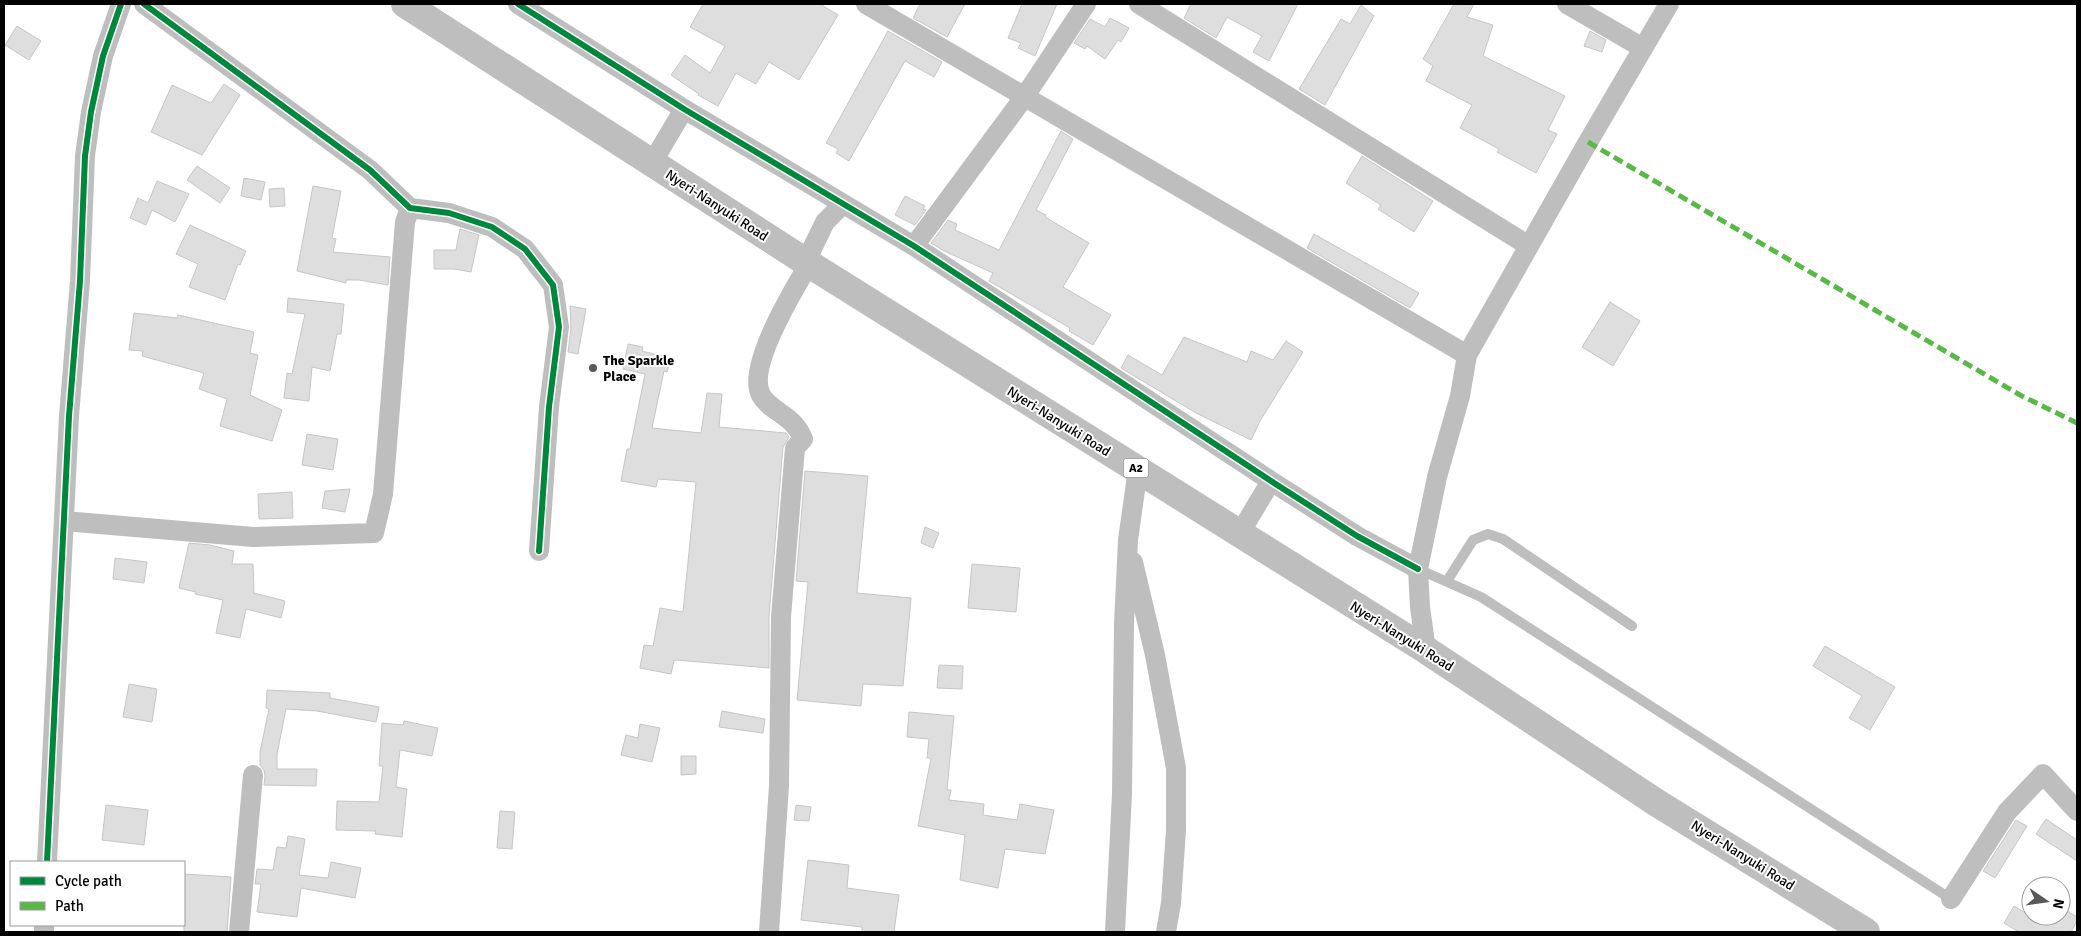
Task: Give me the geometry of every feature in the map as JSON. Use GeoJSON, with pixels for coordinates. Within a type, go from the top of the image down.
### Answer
{"type":"FeatureCollection","features":[{"type":"Feature","properties":{"kind":"highway","name":"Nyeri-Nanyuki Road"},"geometry":{"type":"LineString","coordinates":[[405,4],[652,163],[806,267],[1240,533],[1426,650],[1657,803],[1866,932]]}},
{"type":"Feature","properties":{"kind":"street"},"geometry":{"type":"LineString","coordinates":[[47,861],[69,416],[80,281],[86,156],[91,112],[103,56],[120,4]]}},
{"type":"Feature","properties":{"kind":"street"},"geometry":{"type":"LineString","coordinates":[[144,4],[370,170],[410,208],[449,213],[492,227],[525,249],[553,286],[559,327],[549,407],[539,551]]}},
{"type":"Feature","properties":{"kind":"street"},"geometry":{"type":"LineString","coordinates":[[518,4],[684,109],[914,246],[1357,536],[1418,568]]}},
{"type":"Feature","properties":{"kind":"street"},"geometry":{"type":"LineString","coordinates":[[866,4],[1467,356]]}},
{"type":"Feature","properties":{"kind":"street"},"geometry":{"type":"LineString","coordinates":[[914,246],[1026,96],[1086,4]]}},
{"type":"Feature","properties":{"kind":"street"},"geometry":{"type":"LineString","coordinates":[[1140,4],[1529,246]]}},
{"type":"Feature","properties":{"kind":"street"},"geometry":{"type":"LineString","coordinates":[[1567,4],[1643,48]]}},
{"type":"Feature","properties":{"kind":"street"},"geometry":{"type":"LineString","coordinates":[[1426,650],[1420,607],[1418,568],[1437,477],[1460,396],[1467,356],[1669,4]]}},
{"type":"Feature","properties":{"kind":"street"},"geometry":{"type":"LineString","coordinates":[[652,163],[684,109]]}},
{"type":"Feature","properties":{"kind":"street"},"geometry":{"type":"LineString","coordinates":[[768,932],[779,786],[781,616],[795,448],[803,439],[799,429],[790,419],[765,400],[758,387],[759,372],[774,326],[806,267],[825,222],[843,204]]}},
{"type":"Feature","properties":{"kind":"street"},"geometry":{"type":"LineString","coordinates":[[64,522],[253,537],[374,533],[384,494],[405,222],[410,208]]}},
{"type":"Feature","properties":{"kind":"street"},"geometry":{"type":"LineString","coordinates":[[1115,932],[1122,794],[1124,624],[1128,540],[1138,470]]}},
{"type":"Feature","properties":{"kind":"street"},"geometry":{"type":"LineString","coordinates":[[1240,533],[1271,481]]}},
{"type":"Feature","properties":{"kind":"street"},"geometry":{"type":"LineString","coordinates":[[1128,540],[1155,655],[1176,768],[1176,830],[1172,894],[1166,932]]}},
{"type":"Feature","properties":{"kind":"street"},"geometry":{"type":"LineString","coordinates":[[1951,900],[2007,812],[2043,774],[2077,811]]}},
{"type":"Feature","properties":{"kind":"street"},"geometry":{"type":"LineString","coordinates":[[239,932],[252,775]]}},
{"type":"Feature","properties":{"kind":"lane"},"geometry":{"type":"LineString","coordinates":[[1447,581],[1472,540],[1488,534],[1503,539],[1632,626]]}},
{"type":"Feature","properties":{"kind":"lane"},"geometry":{"type":"LineString","coordinates":[[1418,568],[1481,597],[1951,900]]}},
{"type":"Feature","properties":{"kind":"building"},"geometry":{"type":"Polygon","coordinates":[[[703,4],[820,4],[838,15],[799,80],[769,62],[756,84],[736,73],[718,106],[698,95],[671,75],[685,55],[710,73],[725,46],[690,27],[703,4]]]}},
{"type":"Feature","properties":{"kind":"building"},"geometry":{"type":"Polygon","coordinates":[[[920,4],[965,4],[947,37],[913,18],[920,4]]]}},
{"type":"Feature","properties":{"kind":"building"},"geometry":{"type":"Polygon","coordinates":[[[1022,4],[1057,4],[1035,56],[1018,48],[1021,43],[1008,38],[1022,4]]]}},
{"type":"Feature","properties":{"kind":"building"},"geometry":{"type":"Polygon","coordinates":[[[1191,4],[1298,4],[1269,61],[1253,52],[1262,36],[1227,17],[1216,38],[1184,18],[1191,4]]]}},
{"type":"Feature","properties":{"kind":"building"},"geometry":{"type":"Polygon","coordinates":[[[1454,4],[1474,4],[1467,17],[1493,25],[1483,56],[1565,96],[1548,130],[1557,134],[1536,173],[1497,152],[1499,149],[1460,128],[1472,105],[1426,81],[1433,66],[1423,59],[1454,4]]]}},
{"type":"Feature","properties":{"kind":"building"},"geometry":{"type":"Polygon","coordinates":[[[1361,5],[1374,16],[1325,105],[1299,89],[1341,19],[1350,24],[1361,5]]]}},
{"type":"Feature","properties":{"kind":"building"},"geometry":{"type":"Polygon","coordinates":[[[1110,18],[1129,28],[1121,42],[1118,40],[1105,59],[1087,46],[1085,49],[1074,43],[1090,19],[1105,27],[1110,18]]]}},
{"type":"Feature","properties":{"kind":"building"},"geometry":{"type":"Polygon","coordinates":[[[17,26],[41,41],[29,60],[5,45],[17,26]]]}},
{"type":"Feature","properties":{"kind":"building"},"geometry":{"type":"Polygon","coordinates":[[[888,31],[942,62],[934,77],[905,61],[849,161],[836,153],[838,149],[826,143],[888,31]]]}},
{"type":"Feature","properties":{"kind":"building"},"geometry":{"type":"Polygon","coordinates":[[[1590,31],[1606,40],[1602,52],[1584,46],[1590,31]]]}},
{"type":"Feature","properties":{"kind":"building"},"geometry":{"type":"Polygon","coordinates":[[[224,84],[240,95],[202,155],[151,132],[172,85],[211,103],[224,84]]]}},
{"type":"Feature","properties":{"kind":"building"},"geometry":{"type":"Polygon","coordinates":[[[1061,131],[1073,139],[1036,210],[1089,243],[1063,287],[1111,315],[1093,345],[1069,331],[1070,328],[989,281],[993,273],[944,251],[931,243],[948,220],[957,224],[955,230],[999,250],[1061,131]]]}},
{"type":"Feature","properties":{"kind":"building"},"geometry":{"type":"Polygon","coordinates":[[[1362,156],[1433,201],[1414,232],[1378,209],[1381,205],[1346,183],[1362,156]]]}},
{"type":"Feature","properties":{"kind":"building"},"geometry":{"type":"Polygon","coordinates":[[[197,166],[230,188],[220,203],[187,180],[197,166]]]}},
{"type":"Feature","properties":{"kind":"building"},"geometry":{"type":"Polygon","coordinates":[[[244,178],[265,182],[261,200],[241,196],[244,178]]]}},
{"type":"Feature","properties":{"kind":"building"},"geometry":{"type":"Polygon","coordinates":[[[157,181],[189,194],[175,222],[152,210],[146,225],[130,218],[138,198],[148,203],[157,181]]]}},
{"type":"Feature","properties":{"kind":"building"},"geometry":{"type":"Polygon","coordinates":[[[313,186],[341,191],[332,238],[336,239],[333,252],[390,257],[388,285],[359,280],[346,280],[346,283],[297,271],[313,186]]]}},
{"type":"Feature","properties":{"kind":"building"},"geometry":{"type":"Polygon","coordinates":[[[284,188],[285,206],[270,207],[269,189],[284,188]]]}},
{"type":"Feature","properties":{"kind":"building"},"geometry":{"type":"Polygon","coordinates":[[[905,196],[925,206],[923,209],[926,210],[915,225],[895,215],[905,196]]]}},
{"type":"Feature","properties":{"kind":"building"},"geometry":{"type":"Polygon","coordinates":[[[190,225],[246,251],[240,265],[238,264],[225,300],[189,287],[198,264],[176,254],[190,225]]]}},
{"type":"Feature","properties":{"kind":"building"},"geometry":{"type":"Polygon","coordinates":[[[460,229],[479,235],[471,272],[454,269],[434,269],[434,250],[456,250],[460,229]]]}},
{"type":"Feature","properties":{"kind":"building"},"geometry":{"type":"Polygon","coordinates":[[[1314,234],[1419,293],[1410,308],[1307,248],[1314,234]]]}},
{"type":"Feature","properties":{"kind":"building"},"geometry":{"type":"Polygon","coordinates":[[[288,298],[344,304],[341,334],[337,334],[330,371],[312,367],[309,401],[284,398],[287,373],[292,374],[305,314],[287,312],[288,298]]]}},
{"type":"Feature","properties":{"kind":"building"},"geometry":{"type":"Polygon","coordinates":[[[1610,302],[1640,321],[1613,366],[1582,347],[1610,302]]]}},
{"type":"Feature","properties":{"kind":"building"},"geometry":{"type":"Polygon","coordinates":[[[570,306],[586,309],[578,354],[568,352],[571,328],[570,306]]]}},
{"type":"Feature","properties":{"kind":"building"},"geometry":{"type":"Polygon","coordinates":[[[134,313],[177,318],[178,315],[254,332],[250,353],[258,355],[250,395],[282,410],[272,441],[220,426],[227,399],[199,389],[204,373],[142,356],[143,351],[129,350],[134,313]]]}},
{"type":"Feature","properties":{"kind":"building"},"geometry":{"type":"Polygon","coordinates":[[[1184,337],[1247,362],[1251,351],[1273,360],[1286,341],[1303,352],[1260,421],[1251,440],[1196,413],[1121,368],[1128,355],[1162,375],[1184,337]]]}},
{"type":"Feature","properties":{"kind":"building"},"geometry":{"type":"Polygon","coordinates":[[[628,344],[643,347],[642,351],[671,358],[667,372],[664,371],[652,428],[701,433],[707,393],[722,394],[719,427],[786,433],[789,437],[783,447],[769,616],[769,668],[676,660],[674,661],[671,674],[640,668],[644,645],[653,646],[660,608],[683,612],[696,482],[658,479],[656,487],[621,481],[627,449],[630,449],[645,374],[623,369],[628,344]]]}},
{"type":"Feature","properties":{"kind":"building"},"geometry":{"type":"Polygon","coordinates":[[[307,434],[338,439],[333,470],[302,465],[307,434]]]}},
{"type":"Feature","properties":{"kind":"building"},"geometry":{"type":"Polygon","coordinates":[[[805,471],[868,476],[857,593],[911,598],[903,686],[863,684],[861,706],[797,700],[808,582],[796,581],[805,471]]]}},
{"type":"Feature","properties":{"kind":"building"},"geometry":{"type":"Polygon","coordinates":[[[350,489],[345,512],[322,508],[325,491],[350,489]]]}},
{"type":"Feature","properties":{"kind":"building"},"geometry":{"type":"Polygon","coordinates":[[[292,492],[293,518],[259,519],[258,494],[292,492]]]}},
{"type":"Feature","properties":{"kind":"building"},"geometry":{"type":"Polygon","coordinates":[[[925,527],[939,533],[933,548],[921,543],[925,527]]]}},
{"type":"Feature","properties":{"kind":"building"},"geometry":{"type":"Polygon","coordinates":[[[189,543],[210,545],[234,551],[232,564],[253,564],[254,593],[285,601],[281,618],[246,609],[240,638],[216,633],[223,600],[195,594],[196,592],[179,588],[189,543]]]}},
{"type":"Feature","properties":{"kind":"building"},"geometry":{"type":"Polygon","coordinates":[[[115,558],[147,562],[144,583],[113,579],[115,558]]]}},
{"type":"Feature","properties":{"kind":"building"},"geometry":{"type":"Polygon","coordinates":[[[972,564],[1020,568],[1016,612],[968,608],[972,564]]]}},
{"type":"Feature","properties":{"kind":"building"},"geometry":{"type":"Polygon","coordinates":[[[1825,646],[1895,687],[1870,730],[1849,718],[1862,696],[1813,666],[1825,646]]]}},
{"type":"Feature","properties":{"kind":"building"},"geometry":{"type":"Polygon","coordinates":[[[939,665],[963,666],[962,689],[937,688],[939,665]]]}},
{"type":"Feature","properties":{"kind":"building"},"geometry":{"type":"Polygon","coordinates":[[[129,684],[157,689],[152,722],[123,717],[129,684]]]}},
{"type":"Feature","properties":{"kind":"building"},"geometry":{"type":"Polygon","coordinates":[[[267,690],[330,693],[330,698],[379,707],[376,722],[317,711],[286,709],[277,754],[277,769],[317,769],[316,786],[264,785],[265,776],[264,770],[260,765],[260,752],[269,709],[266,708],[267,690]]]}},
{"type":"Feature","properties":{"kind":"building"},"geometry":{"type":"Polygon","coordinates":[[[722,711],[765,719],[763,733],[719,727],[722,711]]]}},
{"type":"Feature","properties":{"kind":"building"},"geometry":{"type":"Polygon","coordinates":[[[909,712],[954,716],[947,790],[951,790],[949,800],[984,804],[983,815],[1017,820],[1020,804],[1054,810],[1045,854],[1005,849],[998,888],[960,880],[965,835],[918,826],[931,758],[927,758],[929,739],[907,737],[909,712]]]}},
{"type":"Feature","properties":{"kind":"building"},"geometry":{"type":"Polygon","coordinates":[[[404,721],[438,728],[432,756],[400,750],[396,787],[407,789],[402,837],[375,834],[376,831],[336,830],[337,801],[379,802],[383,766],[379,766],[382,723],[403,725],[404,721]]]}},
{"type":"Feature","properties":{"kind":"building"},"geometry":{"type":"Polygon","coordinates":[[[640,724],[660,728],[652,762],[621,755],[626,735],[638,738],[640,724]]]}},
{"type":"Feature","properties":{"kind":"building"},"geometry":{"type":"Polygon","coordinates":[[[681,756],[696,756],[696,774],[681,775],[681,756]]]}},
{"type":"Feature","properties":{"kind":"building"},"geometry":{"type":"Polygon","coordinates":[[[106,805],[148,810],[144,845],[102,840],[106,805]]]}},
{"type":"Feature","properties":{"kind":"building"},"geometry":{"type":"Polygon","coordinates":[[[796,805],[811,807],[809,821],[794,820],[796,805]]]}},
{"type":"Feature","properties":{"kind":"building"},"geometry":{"type":"Polygon","coordinates":[[[500,811],[515,812],[512,849],[497,848],[500,811]]]}},
{"type":"Feature","properties":{"kind":"building"},"geometry":{"type":"Polygon","coordinates":[[[2046,819],[2077,840],[2077,861],[2036,834],[2046,819]]]}},
{"type":"Feature","properties":{"kind":"building"},"geometry":{"type":"Polygon","coordinates":[[[2016,820],[2027,826],[1995,878],[1983,871],[2016,820]]]}},
{"type":"Feature","properties":{"kind":"building"},"geometry":{"type":"Polygon","coordinates":[[[288,836],[305,839],[299,875],[328,878],[331,862],[361,868],[355,898],[301,888],[297,917],[257,912],[261,884],[255,884],[257,869],[273,870],[277,847],[286,848],[288,836]]]}},
{"type":"Feature","properties":{"kind":"building"},"geometry":{"type":"Polygon","coordinates":[[[808,860],[849,865],[847,888],[899,895],[894,932],[862,932],[862,927],[801,920],[808,860]]]}},
{"type":"Feature","properties":{"kind":"building"},"geometry":{"type":"Polygon","coordinates":[[[185,874],[231,877],[227,932],[184,932],[185,874]]]}},
{"type":"Feature","properties":{"kind":"building"},"geometry":{"type":"Polygon","coordinates":[[[2014,906],[2021,910],[2021,926],[2071,926],[2071,913],[2077,917],[2071,932],[2019,932],[2004,923],[2014,906]]]}},
{"type":"Feature","properties":{"kind":"marked path"},"geometry":{"type":"LineString","coordinates":[[1588,142],[2020,395],[2077,423]]}},
{"type":"Feature","properties":{"kind":"cycle path"},"geometry":{"type":"LineString","coordinates":[[47,861],[69,416],[80,281],[85,156],[91,112],[103,56],[121,4]]}},
{"type":"Feature","properties":{"kind":"cycle path"},"geometry":{"type":"LineString","coordinates":[[144,4],[370,170],[410,208],[449,213],[492,227],[525,249],[553,285],[559,327],[549,407],[539,551]]}},
{"type":"Feature","properties":{"kind":"cycle path"},"geometry":{"type":"LineString","coordinates":[[518,4],[684,109],[914,246],[1271,481],[1357,536],[1418,569]]}},
{"type":"Feature","properties":{"kind":"place","name":"The Sparkle Place"},"geometry":{"type":"Point","coordinates":[593,368]}}]}
